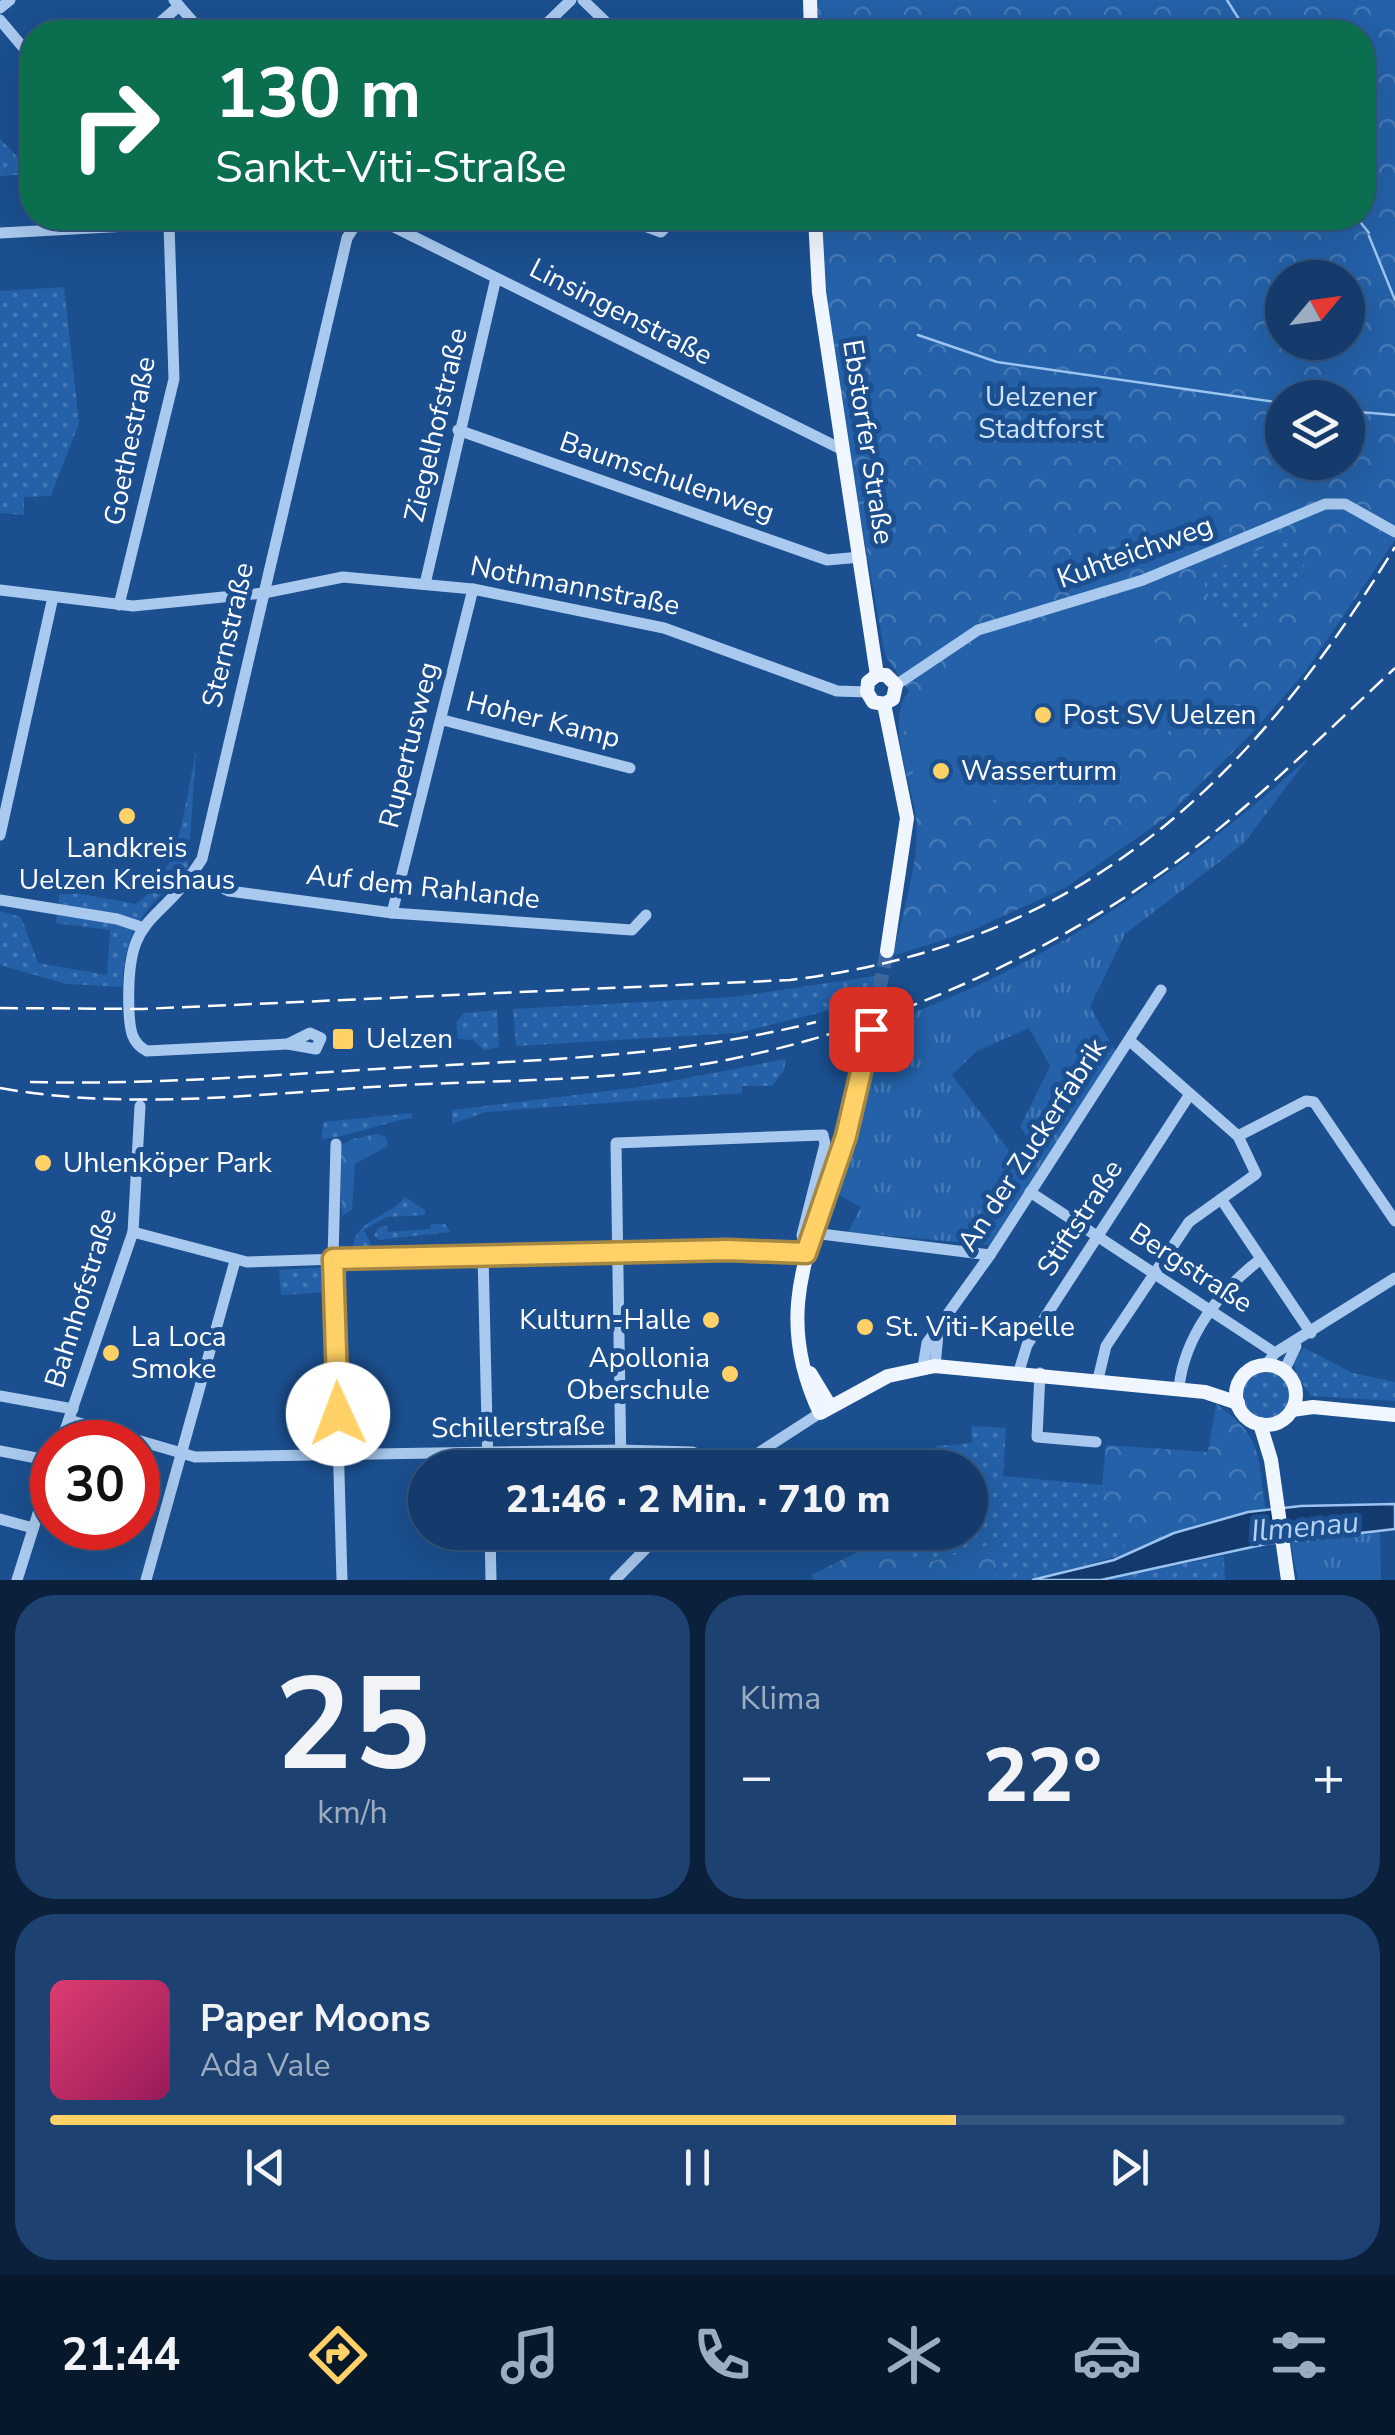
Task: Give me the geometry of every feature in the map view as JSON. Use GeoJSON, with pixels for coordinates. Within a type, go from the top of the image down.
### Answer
{"type":"FeatureCollection","features":[{"type":"Feature","properties":{"kind":"main road","name":"Ebstorfer Straße"},"geometry":{"type":"LineString","coordinates":[[816,230],[819,292],[877,675]]}},
{"type":"Feature","properties":{"kind":"main road"},"geometry":{"type":"LineString","coordinates":[[877,675],[891,677],[896,685],[893,700],[884,704],[873,702],[867,692],[868,682],[877,675]]}},
{"type":"Feature","properties":{"kind":"main road"},"geometry":{"type":"LineString","coordinates":[[884,704],[907,818],[887,951]]}},
{"type":"Feature","properties":{"kind":"main road"},"geometry":{"type":"LineString","coordinates":[[871,1029],[846,1136],[812,1233],[795,1300],[796,1334],[825,1410],[874,1382],[929,1366],[1179,1388],[1238,1404]]}},
{"type":"Feature","properties":{"kind":"main road"},"geometry":{"type":"LineString","coordinates":[[1395,1406],[1313,1400],[1296,1391],[1284,1371],[1270,1359],[1248,1372],[1238,1387],[1238,1404],[1244,1415],[1260,1424],[1278,1422],[1292,1410],[1313,1408],[1395,1414]]}},
{"type":"Feature","properties":{"kind":"main road"},"geometry":{"type":"LineString","coordinates":[[1205,1392],[1238,1387]]}},
{"type":"Feature","properties":{"kind":"main road"},"geometry":{"type":"LineString","coordinates":[[1292,1410],[1296,1391]]}},
{"type":"Feature","properties":{"kind":"main road"},"geometry":{"type":"LineString","coordinates":[[1271,1460],[1278,1422]]}},
{"type":"Feature","properties":{"kind":"main road"},"geometry":{"type":"LineString","coordinates":[[1260,1424],[1271,1460],[1288,1580]]}},
{"type":"Feature","properties":{"kind":"street"},"geometry":{"type":"LineString","coordinates":[[0,8],[10,0]]}},
{"type":"Feature","properties":{"kind":"street"},"geometry":{"type":"LineString","coordinates":[[550,20],[571,0]]}},
{"type":"Feature","properties":{"kind":"street"},"geometry":{"type":"LineString","coordinates":[[583,0],[604,20]]}},
{"type":"Feature","properties":{"kind":"street"},"geometry":{"type":"LineString","coordinates":[[0,20],[20,44]]}},
{"type":"Feature","properties":{"kind":"street"},"geometry":{"type":"LineString","coordinates":[[0,233],[56,230]]}},
{"type":"Feature","properties":{"kind":"street","name":"Goethestraße"},"geometry":{"type":"LineString","coordinates":[[120,605],[174,379],[169,230]]}},
{"type":"Feature","properties":{"kind":"street","name":"Sternstraße"},"geometry":{"type":"LineString","coordinates":[[288,1044],[147,1051],[134,1040],[129,976],[133,944],[141,927],[192,874],[208,836],[351,230]]}},
{"type":"Feature","properties":{"kind":"street","name":"Linsingenstraße"},"geometry":{"type":"LineString","coordinates":[[399,230],[843,450]]}},
{"type":"Feature","properties":{"kind":"street","name":"Ziegelhofstraße"},"geometry":{"type":"LineString","coordinates":[[425,584],[496,278]]}},
{"type":"Feature","properties":{"kind":"street","name":"Baumschulenweg"},"geometry":{"type":"LineString","coordinates":[[458,430],[827,560],[861,556]]}},
{"type":"Feature","properties":{"kind":"street","name":"Kuhteichweg"},"geometry":{"type":"LineString","coordinates":[[896,685],[978,630],[1143,580],[1325,504],[1346,504],[1395,532]]}},
{"type":"Feature","properties":{"kind":"street","name":"Nothmannstraße"},"geometry":{"type":"LineString","coordinates":[[0,590],[120,605],[264,593],[343,577],[472,589],[664,628],[837,691],[867,692]]}},
{"type":"Feature","properties":{"kind":"street","name":"Rupertusweg"},"geometry":{"type":"LineString","coordinates":[[392,913],[443,720],[472,589]]}},
{"type":"Feature","properties":{"kind":"street"},"geometry":{"type":"LineString","coordinates":[[0,835],[53,597]]}},
{"type":"Feature","properties":{"kind":"street","name":"Hoher Kamp"},"geometry":{"type":"LineString","coordinates":[[443,720],[630,768]]}},
{"type":"Feature","properties":{"kind":"street","name":"Auf dem Rahlande"},"geometry":{"type":"LineString","coordinates":[[192,874],[229,891],[392,913],[632,930],[646,915]]}},
{"type":"Feature","properties":{"kind":"street"},"geometry":{"type":"LineString","coordinates":[[0,900],[117,919],[141,927]]}},
{"type":"Feature","properties":{"kind":"street","name":"An der Zuckerfabrik"},"geometry":{"type":"LineString","coordinates":[[929,1366],[942,1325],[1161,990]]}},
{"type":"Feature","properties":{"kind":"street"},"geometry":{"type":"LineString","coordinates":[[1098,1379],[1106,1346],[1189,1222],[1256,1174],[1238,1136],[1130,1041]]}},
{"type":"Feature","properties":{"kind":"street","name":"Stiftstraße"},"geometry":{"type":"LineString","coordinates":[[1019,1371],[1027,1345],[1190,1094]]}},
{"type":"Feature","properties":{"kind":"street"},"geometry":{"type":"LineString","coordinates":[[1238,1136],[1306,1101],[1314,1102],[1395,1221]]}},
{"type":"Feature","properties":{"kind":"street","name":"Bahnhofstraße"},"geometry":{"type":"LineString","coordinates":[[69,1420],[133,1232],[140,1106]]}},
{"type":"Feature","properties":{"kind":"street"},"geometry":{"type":"LineString","coordinates":[[133,1232],[235,1261],[614,1252],[806,1253],[802,1235],[825,1144],[823,1135],[616,1143],[614,1252],[620,1450]]}},
{"type":"Feature","properties":{"kind":"street"},"geometry":{"type":"LineString","coordinates":[[336,1144],[333,1259],[342,1580]]}},
{"type":"Feature","properties":{"kind":"street","name":"Bergstraße"},"geometry":{"type":"LineString","coordinates":[[1030,1192],[1212,1311],[1270,1359]]}},
{"type":"Feature","properties":{"kind":"street"},"geometry":{"type":"LineString","coordinates":[[1221,1199],[1311,1333]]}},
{"type":"Feature","properties":{"kind":"street"},"geometry":{"type":"LineString","coordinates":[[812,1233],[990,1255]]}},
{"type":"Feature","properties":{"kind":"street"},"geometry":{"type":"LineString","coordinates":[[483,1254],[488,1450]]}},
{"type":"Feature","properties":{"kind":"street"},"geometry":{"type":"LineString","coordinates":[[1179,1388],[1186,1351],[1231,1281],[1262,1258]]}},
{"type":"Feature","properties":{"kind":"street"},"geometry":{"type":"LineString","coordinates":[[146,1580],[235,1261]]}},
{"type":"Feature","properties":{"kind":"street"},"geometry":{"type":"LineString","coordinates":[[1270,1359],[1395,1278]]}},
{"type":"Feature","properties":{"kind":"street"},"geometry":{"type":"LineString","coordinates":[[1284,1371],[1289,1353],[1311,1333]]}},
{"type":"Feature","properties":{"kind":"street"},"geometry":{"type":"LineString","coordinates":[[1040,1373],[1038,1437],[1096,1442]]}},
{"type":"Feature","properties":{"kind":"street","name":"Schillerstraße"},"geometry":{"type":"LineString","coordinates":[[0,1396],[57,1404],[71,1414],[182,1456],[408,1454]]}},
{"type":"Feature","properties":{"kind":"street"},"geometry":{"type":"LineString","coordinates":[[763,1450],[825,1410]]}},
{"type":"Feature","properties":{"kind":"street"},"geometry":{"type":"LineString","coordinates":[[0,1451],[30,1458]]}},
{"type":"Feature","properties":{"kind":"street"},"geometry":{"type":"LineString","coordinates":[[0,1519],[30,1527]]}},
{"type":"Feature","properties":{"kind":"street"},"geometry":{"type":"LineString","coordinates":[[17,1580],[30,1535]]}},
{"type":"Feature","properties":{"kind":"street"},"geometry":{"type":"LineString","coordinates":[[490,1550],[491,1580]]}},
{"type":"Feature","properties":{"kind":"street"},"geometry":{"type":"LineString","coordinates":[[615,1580],[644,1550]]}},
{"type":"Feature","properties":{"kind":"green space","name":"Uelzener Stadtforst"},"geometry":{"type":"Polygon","coordinates":[[[817,0],[1395,0],[1395,540],[1305,672],[1252,733],[1168,816],[1065,888],[968,932],[893,956],[917,835],[899,735],[902,704],[909,691],[885,655],[848,449],[822,268],[821,230],[1375,230],[1375,20],[817,20],[817,0]],[[1291,536],[1227,564],[1200,571],[1213,609],[1238,635],[1307,572],[1291,536]]]}},
{"type":"Feature","properties":{"kind":"green space"},"geometry":{"type":"Polygon","coordinates":[[[0,139],[20,160],[20,175],[0,176],[0,139]]]}},
{"type":"Feature","properties":{"kind":"green space"},"geometry":{"type":"Polygon","coordinates":[[[64,287],[79,423],[51,496],[24,497],[24,515],[0,513],[0,291],[64,287]]]}},
{"type":"Feature","properties":{"kind":"green space"},"geometry":{"type":"Polygon","coordinates":[[[1292,536],[1307,572],[1239,635],[1213,609],[1199,570],[1227,564],[1292,536]]]}},
{"type":"Feature","properties":{"kind":"green space","name":"Post SV Uelzen"},"geometry":{"type":"Polygon","coordinates":[[[1134,588],[1187,724],[922,828],[902,705],[970,649],[1134,588]]]}},
{"type":"Feature","properties":{"kind":"green space"},"geometry":{"type":"Polygon","coordinates":[[[196,752],[188,870],[140,921],[127,949],[122,987],[67,984],[0,965],[0,911],[21,917],[38,963],[107,975],[110,930],[56,923],[60,890],[136,904],[151,891],[179,836],[196,752]]]}},
{"type":"Feature","properties":{"kind":"green space"},"geometry":{"type":"Polygon","coordinates":[[[1308,758],[1244,843],[1125,934],[1090,1007],[1116,1052],[989,1245],[848,1232],[861,1207],[837,1194],[881,1024],[999,975],[1055,946],[1161,878],[1308,758]],[[1029,1028],[977,1051],[952,1075],[1023,1169],[1041,1155],[1020,1127],[1050,1066],[1029,1028]]]}},
{"type":"Feature","properties":{"kind":"green space"},"geometry":{"type":"Polygon","coordinates":[[[1097,933],[1104,946],[1050,973],[1044,960],[1097,933]]]}},
{"type":"Feature","properties":{"kind":"green space"},"geometry":{"type":"Polygon","coordinates":[[[875,976],[870,1000],[738,1033],[516,1046],[513,1009],[734,997],[875,976]]]}},
{"type":"Feature","properties":{"kind":"green space"},"geometry":{"type":"Polygon","coordinates":[[[497,1010],[499,1047],[484,1050],[473,1040],[458,1039],[456,1022],[464,1013],[497,1010]]]}},
{"type":"Feature","properties":{"kind":"green space"},"geometry":{"type":"Polygon","coordinates":[[[786,1059],[784,1071],[772,1086],[742,1086],[742,1093],[486,1112],[452,1124],[452,1110],[640,1087],[786,1059]]]}},
{"type":"Feature","properties":{"kind":"green space"},"geometry":{"type":"Polygon","coordinates":[[[412,1113],[412,1118],[321,1139],[324,1122],[412,1113]]]}},
{"type":"Feature","properties":{"kind":"green space"},"geometry":{"type":"Polygon","coordinates":[[[385,1136],[388,1146],[355,1164],[352,1210],[342,1216],[339,1147],[352,1139],[385,1136]]]}},
{"type":"Feature","properties":{"kind":"green space"},"geometry":{"type":"Polygon","coordinates":[[[405,1197],[425,1210],[425,1215],[387,1217],[364,1230],[372,1247],[353,1248],[359,1231],[405,1197]]]}},
{"type":"Feature","properties":{"kind":"green space"},"geometry":{"type":"Polygon","coordinates":[[[431,1224],[445,1224],[450,1232],[379,1240],[374,1235],[379,1227],[387,1226],[388,1232],[430,1229],[431,1224]]]}},
{"type":"Feature","properties":{"kind":"green space"},"geometry":{"type":"Polygon","coordinates":[[[328,1267],[329,1292],[281,1295],[279,1270],[328,1267]]]}},
{"type":"Feature","properties":{"kind":"green space"},"geometry":{"type":"Polygon","coordinates":[[[1304,1348],[1353,1373],[1395,1382],[1395,1401],[1311,1396],[1297,1377],[1293,1362],[1304,1348]]]}},
{"type":"Feature","properties":{"kind":"green space"},"geometry":{"type":"Polygon","coordinates":[[[1266,1370],[1284,1377],[1291,1395],[1284,1413],[1266,1420],[1248,1413],[1241,1395],[1248,1377],[1266,1370]]]}},
{"type":"Feature","properties":{"kind":"green space"},"geometry":{"type":"Polygon","coordinates":[[[1216,1404],[1251,1438],[1259,1461],[1266,1510],[1174,1533],[1129,1553],[1100,1505],[1106,1445],[1208,1452],[1216,1404]]]}},
{"type":"Feature","properties":{"kind":"green space"},"geometry":{"type":"Polygon","coordinates":[[[971,1426],[1006,1428],[1003,1476],[1102,1485],[1100,1505],[1129,1553],[1032,1580],[996,1580],[998,1543],[988,1546],[988,1450],[938,1450],[936,1446],[972,1443],[971,1426]]]}},
{"type":"Feature","properties":{"kind":"green space"},"geometry":{"type":"Polygon","coordinates":[[[1380,1529],[1381,1580],[1298,1580],[1290,1541],[1380,1529]]]}},
{"type":"Feature","properties":{"kind":"green space"},"geometry":{"type":"Polygon","coordinates":[[[998,1543],[996,1580],[815,1580],[811,1575],[862,1550],[906,1550],[915,1566],[973,1550],[988,1550],[988,1546],[998,1543]]]}},
{"type":"Feature","properties":{"kind":"green space"},"geometry":{"type":"Polygon","coordinates":[[[905,1550],[972,1550],[914,1566],[905,1550]]]}},
{"type":"Feature","properties":{"kind":"green space"},"geometry":{"type":"Polygon","coordinates":[[[1224,1556],[1225,1580],[1101,1580],[1224,1556]]]}},
{"type":"Feature","properties":{"kind":"water","name":"Ilmenau"},"geometry":{"type":"Polygon","coordinates":[[[1395,1504],[1395,1529],[1266,1544],[1101,1580],[1032,1580],[1114,1560],[1174,1533],[1248,1512],[1301,1506],[1395,1504]]]}},
{"type":"Feature","properties":{"kind":"waterway"},"geometry":{"type":"LineString","coordinates":[[1227,0],[1240,20]]}},
{"type":"Feature","properties":{"kind":"waterway"},"geometry":{"type":"LineString","coordinates":[[1369,236],[1395,300]]}},
{"type":"Feature","properties":{"kind":"waterway"},"geometry":{"type":"LineString","coordinates":[[918,335],[997,362],[1265,401]]}},
{"type":"Feature","properties":{"kind":"waterway"},"geometry":{"type":"LineString","coordinates":[[1365,412],[1395,415]]}},
{"type":"Feature","properties":{"kind":"tunnel"},"geometry":{"type":"LineString","coordinates":[[871,1029],[887,951]]}},
{"type":"Feature","properties":{"kind":"railway"},"geometry":{"type":"LineString","coordinates":[[0,1008],[142,1009],[790,980],[893,961],[986,931],[1070,891],[1146,840],[1215,780],[1279,711],[1338,633],[1395,547]]}},
{"type":"Feature","properties":{"kind":"railway"},"geometry":{"type":"LineString","coordinates":[[0,1088],[96,1099],[145,1100],[583,1078],[699,1065],[836,1032],[971,981],[1100,913],[1215,832],[1395,668]]}},
{"type":"Feature","properties":{"kind":"railway"},"geometry":{"type":"LineString","coordinates":[[30,1082],[212,1079],[606,1055],[712,1043],[816,1022]]}},
{"type":"Feature","properties":{"kind":"place","name":"Post SV Uelzen"},"geometry":{"type":"Point","coordinates":[1043,715]}},
{"type":"Feature","properties":{"kind":"place","name":"Wasserturm"},"geometry":{"type":"Point","coordinates":[941,771]}},
{"type":"Feature","properties":{"kind":"place","name":"Landkreis Uelzen Kreishaus"},"geometry":{"type":"Point","coordinates":[127,816]}},
{"type":"Feature","properties":{"kind":"place","name":"Uelzen"},"geometry":{"type":"Point","coordinates":[343,1039]}},
{"type":"Feature","properties":{"kind":"place","name":"Uhlenköper Park"},"geometry":{"type":"Point","coordinates":[43,1163]}},
{"type":"Feature","properties":{"kind":"place","name":"Kulturn-Halle"},"geometry":{"type":"Point","coordinates":[711,1320]}},
{"type":"Feature","properties":{"kind":"place","name":"St. Viti-Kapelle"},"geometry":{"type":"Point","coordinates":[865,1327]}},
{"type":"Feature","properties":{"kind":"place","name":"La Loca Smoke"},"geometry":{"type":"Point","coordinates":[111,1353]}},
{"type":"Feature","properties":{"kind":"place","name":"Apollonia Oberschule"},"geometry":{"type":"Point","coordinates":[730,1374]}},
{"type":"Feature","properties":{"kind":"route"},"geometry":{"type":"LineString","coordinates":[[338,1414],[333,1259],[728,1250],[806,1253],[846,1136],[871,1029]]}}]}
